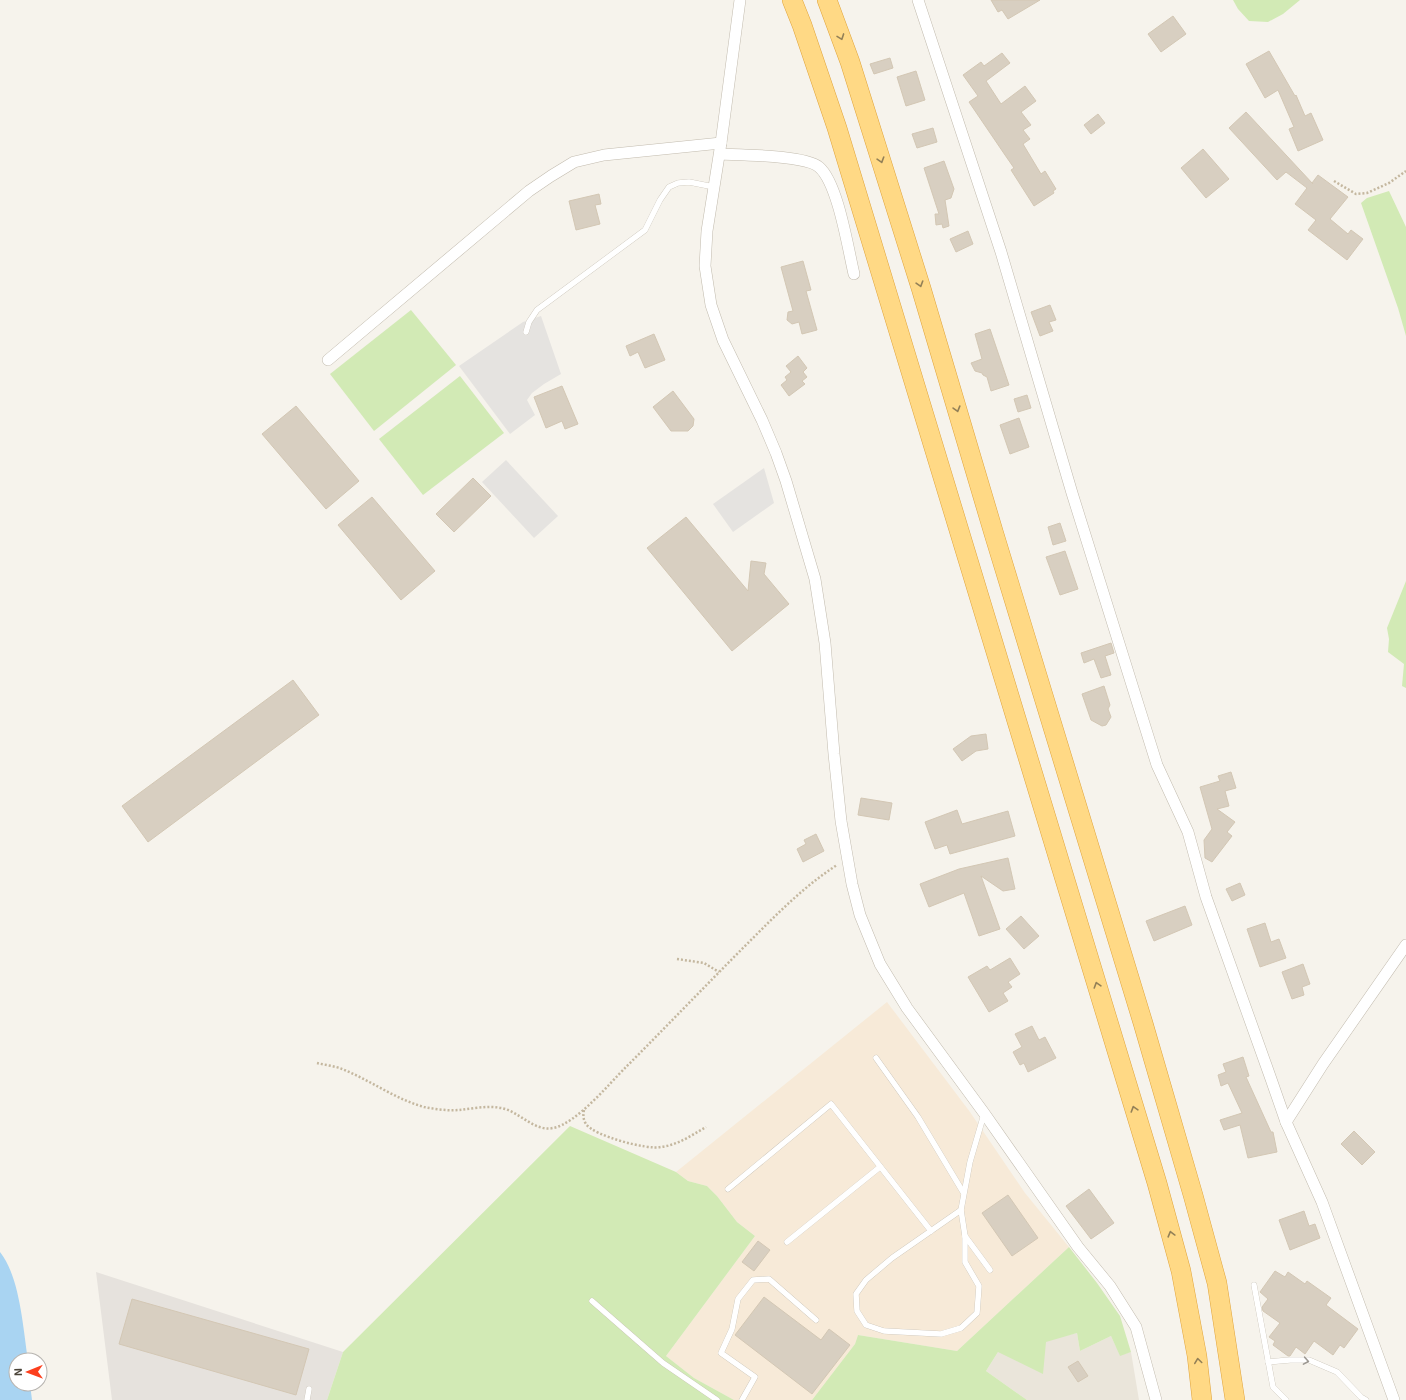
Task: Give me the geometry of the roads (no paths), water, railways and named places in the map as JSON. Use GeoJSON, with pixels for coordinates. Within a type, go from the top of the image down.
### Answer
{"type":"FeatureCollection","features":[{"type":"Feature","properties":{"kind":"highway"},"geometry":{"type":"LineString","coordinates":[[792,0],[802,25],[839,135],[1157,1183],[1181,1271],[1197,1356],[1202,1400]]}},
{"type":"Feature","properties":{"kind":"highway"},"geometry":{"type":"LineString","coordinates":[[827,0],[850,62],[921,288],[994,534],[1146,1031],[1193,1195],[1216,1283],[1235,1400]]}},
{"type":"Feature","properties":{"kind":"street"},"geometry":{"type":"LineString","coordinates":[[740,0],[721,149],[706,231],[705,266],[711,305],[723,340],[762,420],[776,453],[786,481],[814,579],[825,643],[841,821],[852,884],[860,915],[888,980],[1078,1247],[1110,1286],[1136,1327],[1156,1400]]}},
{"type":"Feature","properties":{"kind":"street"},"geometry":{"type":"LineString","coordinates":[[918,0],[1001,252],[1041,390],[1151,745],[1164,781],[1188,832],[1206,898],[1286,1122],[1322,1202],[1394,1400]]}},
{"type":"Feature","properties":{"kind":"street"},"geometry":{"type":"LineString","coordinates":[[328,360],[529,191],[574,162],[604,155],[721,149],[763,156],[803,160],[819,167],[827,178],[834,195],[854,274]]}},
{"type":"Feature","properties":{"kind":"street"},"geometry":{"type":"LineString","coordinates":[[1286,1122],[1323,1064],[1406,945]]}},
{"type":"Feature","properties":{"kind":"lane"},"geometry":{"type":"LineString","coordinates":[[526,332],[529,322],[538,310],[645,230],[660,200],[669,187],[678,183],[689,182],[714,188]]}},
{"type":"Feature","properties":{"kind":"lane"},"geometry":{"type":"LineString","coordinates":[[876,1058],[918,1117],[963,1192]]}},
{"type":"Feature","properties":{"kind":"lane"},"geometry":{"type":"LineString","coordinates":[[728,1189],[831,1104],[931,1231]]}},
{"type":"Feature","properties":{"kind":"lane"},"geometry":{"type":"LineString","coordinates":[[961,1210],[892,1258],[866,1280],[856,1294],[857,1311],[866,1325],[884,1331],[941,1334],[961,1328],[977,1313],[979,1286],[965,1262],[965,1236],[961,1210],[963,1192],[970,1162],[984,1113]]}},
{"type":"Feature","properties":{"kind":"lane"},"geometry":{"type":"LineString","coordinates":[[787,1242],[880,1167]]}},
{"type":"Feature","properties":{"kind":"lane"},"geometry":{"type":"LineString","coordinates":[[965,1236],[990,1270]]}},
{"type":"Feature","properties":{"kind":"lane"},"geometry":{"type":"LineString","coordinates":[[742,1400],[755,1377],[721,1354],[732,1329],[738,1300],[753,1280],[769,1280],[816,1320]]}},
{"type":"Feature","properties":{"kind":"lane"},"geometry":{"type":"LineString","coordinates":[[1254,1285],[1273,1387],[1286,1400]]}},
{"type":"Feature","properties":{"kind":"lane"},"geometry":{"type":"LineString","coordinates":[[592,1301],[663,1363],[717,1400]]}},
{"type":"Feature","properties":{"kind":"lane"},"geometry":{"type":"LineString","coordinates":[[1268,1362],[1309,1360],[1337,1372],[1361,1397],[1366,1400]]}},
{"type":"Feature","properties":{"kind":"lane"},"geometry":{"type":"LineString","coordinates":[[307,1400],[309,1389]]}},
{"type":"Feature","properties":{"kind":"water"},"geometry":{"type":"Polygon","coordinates":[[[0,1252],[12,1275],[20,1303],[27,1352],[8,1352],[8,1392],[31,1392],[32,1400],[0,1400],[0,1252]]]}}]}
